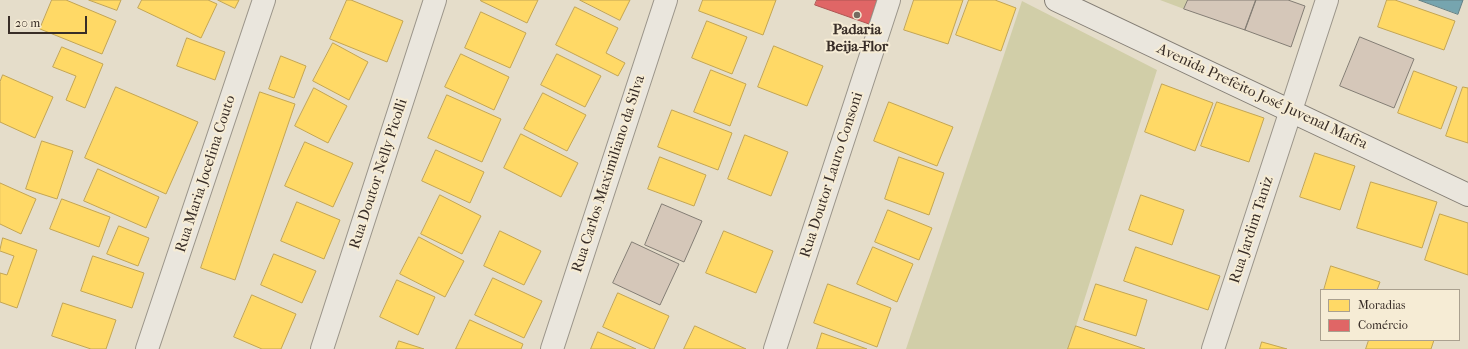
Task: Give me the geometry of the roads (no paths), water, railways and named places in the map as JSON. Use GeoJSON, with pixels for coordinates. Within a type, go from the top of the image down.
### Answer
{"type":"FeatureCollection","features":[{"type":"Feature","properties":{"kind":"street","name":"Rua Maria Jocelina Couto"},"geometry":{"type":"LineString","coordinates":[[147,349],[264,0]]}},
{"type":"Feature","properties":{"kind":"street","name":"Rua Doutor Nelly Picolli"},"geometry":{"type":"LineString","coordinates":[[322,349],[435,0]]}},
{"type":"Feature","properties":{"kind":"street","name":"Rua Carlos Maximiliano da Silva"},"geometry":{"type":"LineString","coordinates":[[552,349],[666,0]]}},
{"type":"Feature","properties":{"kind":"street","name":"Rua Doutor Lauro Consoni"},"geometry":{"type":"LineString","coordinates":[[775,349],[889,0]]}},
{"type":"Feature","properties":{"kind":"street","name":"Avenida Prefeito José Juvenal Mafra"},"geometry":{"type":"LineString","coordinates":[[1056,0],[1468,195]]}},
{"type":"Feature","properties":{"kind":"street","name":"Rua Jardim Taniz"},"geometry":{"type":"LineString","coordinates":[[1213,349],[1328,0]]}},
{"type":"Feature","properties":{"kind":"place","name":"Padaria Beija-Flor"},"geometry":{"type":"Point","coordinates":[857,15]}}]}
